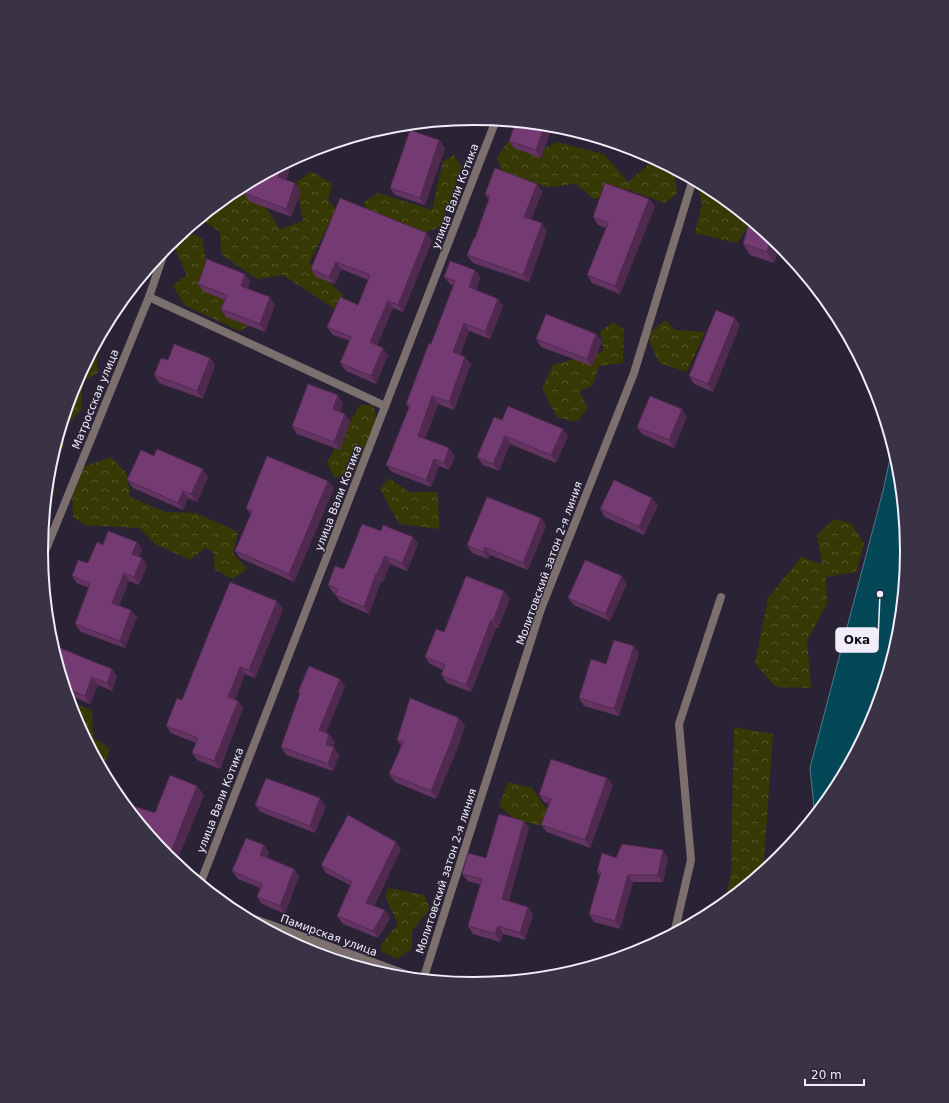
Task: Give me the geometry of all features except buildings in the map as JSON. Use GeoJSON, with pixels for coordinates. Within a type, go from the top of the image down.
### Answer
{"type":"FeatureCollection","features":[{"type":"Feature","properties":{"kind":"street","name":"улица Вали Котика"},"geometry":{"type":"LineString","coordinates":[[202,879],[494,126]]}},
{"type":"Feature","properties":{"kind":"street","name":"Молитовский затон 2-я линия"},"geometry":{"type":"LineString","coordinates":[[426,975],[541,609],[634,373],[691,184]]}},
{"type":"Feature","properties":{"kind":"street","name":"Матросская улица"},"geometry":{"type":"LineString","coordinates":[[48,544],[149,297],[161,263]]}},
{"type":"Feature","properties":{"kind":"street"},"geometry":{"type":"LineString","coordinates":[[149,297],[385,406]]}},
{"type":"Feature","properties":{"kind":"street"},"geometry":{"type":"LineString","coordinates":[[675,928],[691,860],[679,724],[721,597]]}},
{"type":"Feature","properties":{"kind":"street","name":"Памирская улица"},"geometry":{"type":"LineString","coordinates":[[264,923],[391,970]]}},
{"type":"Feature","properties":{"kind":"green space"},"geometry":{"type":"Polygon","coordinates":[[[508,141],[538,152],[557,142],[604,154],[628,182],[650,163],[675,175],[677,194],[664,203],[630,190],[594,199],[576,184],[547,187],[502,171],[497,158],[508,141]]]}},
{"type":"Feature","properties":{"kind":"green space"},"geometry":{"type":"Polygon","coordinates":[[[454,155],[462,167],[441,227],[422,233],[365,209],[364,202],[378,193],[432,210],[443,161],[454,155]]]}},
{"type":"Feature","properties":{"kind":"green space"},"geometry":{"type":"Polygon","coordinates":[[[311,171],[332,184],[328,200],[336,210],[309,263],[344,296],[335,309],[283,275],[257,279],[221,254],[220,232],[204,222],[238,197],[266,179],[260,199],[280,229],[303,221],[296,183],[311,171]]]}},
{"type":"Feature","properties":{"kind":"green space"},"geometry":{"type":"Polygon","coordinates":[[[699,189],[749,225],[737,243],[695,233],[702,204],[699,189]]]}},
{"type":"Feature","properties":{"kind":"green space"},"geometry":{"type":"Polygon","coordinates":[[[191,233],[202,239],[211,287],[256,321],[240,331],[184,305],[173,285],[187,275],[175,249],[191,233]]]}},
{"type":"Feature","properties":{"kind":"green space"},"geometry":{"type":"Polygon","coordinates":[[[665,320],[676,330],[705,332],[687,372],[659,363],[647,335],[665,320]]]}},
{"type":"Feature","properties":{"kind":"green space"},"geometry":{"type":"Polygon","coordinates":[[[613,322],[624,329],[623,363],[599,366],[593,385],[579,392],[588,408],[576,422],[557,417],[542,388],[553,365],[604,351],[600,332],[613,322]]]}},
{"type":"Feature","properties":{"kind":"green space"},"geometry":{"type":"Polygon","coordinates":[[[96,354],[98,373],[83,381],[96,354]]]}},
{"type":"Feature","properties":{"kind":"green space"},"geometry":{"type":"Polygon","coordinates":[[[83,382],[81,410],[68,424],[83,382]]]}},
{"type":"Feature","properties":{"kind":"green space"},"geometry":{"type":"Polygon","coordinates":[[[360,405],[373,405],[377,421],[352,474],[334,478],[327,462],[360,405]]]}},
{"type":"Feature","properties":{"kind":"green space"},"geometry":{"type":"Polygon","coordinates":[[[64,439],[64,447],[61,449],[64,439]]]}},
{"type":"Feature","properties":{"kind":"green space"},"geometry":{"type":"Polygon","coordinates":[[[111,457],[127,474],[130,497],[165,512],[196,513],[238,532],[233,553],[247,569],[233,579],[215,570],[213,551],[205,548],[190,560],[155,544],[139,528],[85,525],[73,517],[72,492],[83,467],[111,457]]]}},
{"type":"Feature","properties":{"kind":"green space"},"geometry":{"type":"Polygon","coordinates":[[[389,478],[409,492],[438,492],[439,529],[399,524],[380,489],[389,478]]]}},
{"type":"Feature","properties":{"kind":"green space"},"geometry":{"type":"Polygon","coordinates":[[[53,486],[55,495],[52,497],[53,486]]]}},
{"type":"Feature","properties":{"kind":"green space"},"geometry":{"type":"Polygon","coordinates":[[[834,519],[851,523],[864,544],[856,572],[826,577],[827,604],[807,640],[811,688],[776,687],[755,664],[768,598],[801,557],[822,564],[817,535],[834,519]]]}},
{"type":"Feature","properties":{"kind":"green space"},"geometry":{"type":"Polygon","coordinates":[[[76,704],[92,710],[93,737],[110,749],[104,763],[80,715],[76,704]]]}},
{"type":"Feature","properties":{"kind":"green space"},"geometry":{"type":"Polygon","coordinates":[[[734,727],[773,734],[764,865],[727,895],[731,873],[734,727]]]}},
{"type":"Feature","properties":{"kind":"green space"},"geometry":{"type":"Polygon","coordinates":[[[508,782],[532,788],[548,811],[543,826],[516,820],[499,806],[508,782]]]}},
{"type":"Feature","properties":{"kind":"green space"},"geometry":{"type":"Polygon","coordinates":[[[389,888],[424,895],[430,909],[412,931],[412,949],[397,959],[381,951],[381,944],[398,924],[385,896],[389,888]]]}},
{"type":"Feature","properties":{"kind":"water"},"geometry":{"type":"Polygon","coordinates":[[[890,458],[897,496],[901,552],[900,579],[893,635],[869,715],[844,765],[814,809],[810,768],[883,491],[890,458]]]}},
{"type":"Feature","properties":{"kind":"place","name":"Ока"},"geometry":{"type":"Point","coordinates":[880,594]}}]}
